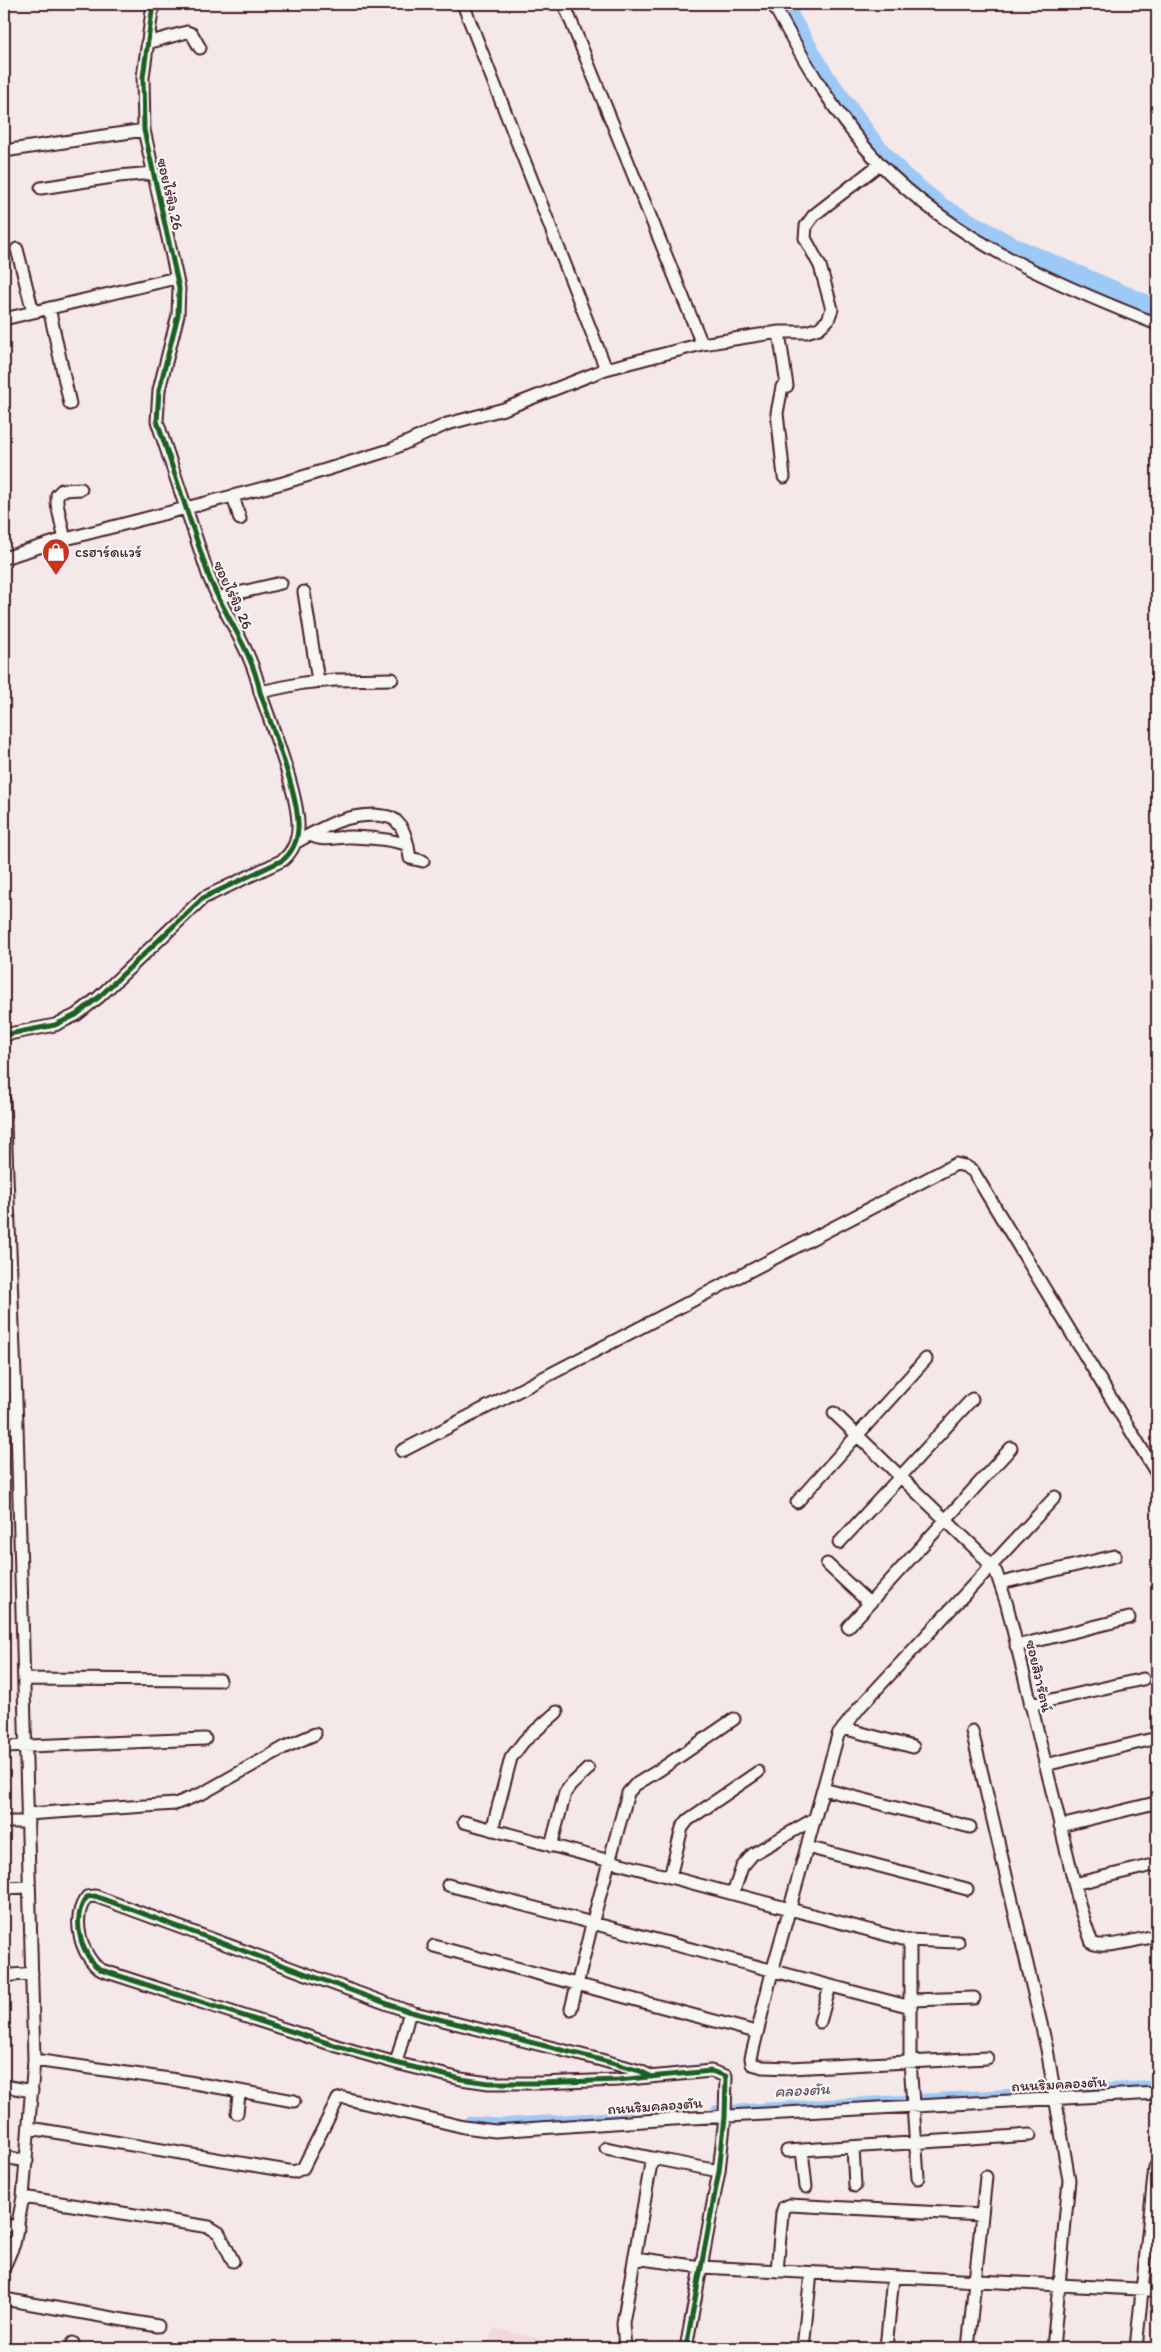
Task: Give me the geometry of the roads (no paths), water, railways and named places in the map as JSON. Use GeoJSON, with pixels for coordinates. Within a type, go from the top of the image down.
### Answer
{"type":"FeatureCollection","features":[{"type":"Feature","properties":{"kind":"street","name":"ซอยไร่ขิง 26"},"geometry":{"type":"LineString","coordinates":[[153,4],[143,77],[144,130],[179,288],[178,315],[159,390],[157,421],[198,548],[217,598],[226,609],[256,675],[294,799],[298,828],[296,843]]}},
{"type":"Feature","properties":{"kind":"street"},"geometry":{"type":"LineString","coordinates":[[463,4],[606,369]]}},
{"type":"Feature","properties":{"kind":"street"},"geometry":{"type":"LineString","coordinates":[[564,4],[700,340]]}},
{"type":"Feature","properties":{"kind":"street"},"geometry":{"type":"LineString","coordinates":[[772,4],[825,93],[854,133],[880,164],[951,224],[1025,267],[1157,324]]}},
{"type":"Feature","properties":{"kind":"street"},"geometry":{"type":"LineString","coordinates":[[147,43],[188,32],[196,38],[200,48]]}},
{"type":"Feature","properties":{"kind":"street"},"geometry":{"type":"LineString","coordinates":[[4,151],[144,130]]}},
{"type":"Feature","properties":{"kind":"street"},"geometry":{"type":"LineString","coordinates":[[4,558],[64,531],[185,503],[233,496],[283,483],[390,450],[447,424],[504,409],[606,369],[700,340],[779,332],[806,332],[819,328],[828,320],[832,309],[820,266],[805,238],[806,226],[814,215],[880,164]]}},
{"type":"Feature","properties":{"kind":"street"},"geometry":{"type":"LineString","coordinates":[[41,188],[119,176],[154,173]]}},
{"type":"Feature","properties":{"kind":"street"},"geometry":{"type":"LineString","coordinates":[[16,249],[33,312]]}},
{"type":"Feature","properties":{"kind":"street"},"geometry":{"type":"LineString","coordinates":[[4,319],[176,278]]}},
{"type":"Feature","properties":{"kind":"street"},"geometry":{"type":"LineString","coordinates":[[49,308],[70,404]]}},
{"type":"Feature","properties":{"kind":"street"},"geometry":{"type":"LineString","coordinates":[[779,332],[787,386],[782,387],[777,413],[784,477]]}},
{"type":"Feature","properties":{"kind":"street"},"geometry":{"type":"LineString","coordinates":[[64,531],[56,504],[57,495],[62,490],[80,489]]}},
{"type":"Feature","properties":{"kind":"street"},"geometry":{"type":"LineString","coordinates":[[233,496],[240,519]]}},
{"type":"Feature","properties":{"kind":"street"},"geometry":{"type":"LineString","coordinates":[[217,598],[281,583]]}},
{"type":"Feature","properties":{"kind":"street"},"geometry":{"type":"LineString","coordinates":[[304,592],[318,681]]}},
{"type":"Feature","properties":{"kind":"street"},"geometry":{"type":"LineString","coordinates":[[260,692],[318,681],[392,679]]}},
{"type":"Feature","properties":{"kind":"street"},"geometry":{"type":"LineString","coordinates":[[4,1035],[55,1025],[76,1015],[99,997],[204,898],[283,860],[290,854],[296,843],[327,824],[346,818],[385,816],[396,820],[404,832],[410,858],[416,861],[423,861]]}},
{"type":"Feature","properties":{"kind":"street"},"geometry":{"type":"LineString","coordinates":[[310,835],[318,839],[351,837],[396,841],[408,845]]}},
{"type":"Feature","properties":{"kind":"street"},"geometry":{"type":"LineString","coordinates":[[4,1100],[24,1678],[34,2060],[30,2128],[19,2227],[4,2267]]}},
{"type":"Feature","properties":{"kind":"street"},"geometry":{"type":"LineString","coordinates":[[402,1451],[956,1164],[965,1166],[973,1171],[1157,1474]]}},
{"type":"Feature","properties":{"kind":"street"},"geometry":{"type":"LineString","coordinates":[[797,1502],[856,1434],[926,1359]]}},
{"type":"Feature","properties":{"kind":"street"},"geometry":{"type":"LineString","coordinates":[[839,1542],[902,1477],[972,1399]]}},
{"type":"Feature","properties":{"kind":"street","name":"ซอยสิวารัตน์"},"geometry":{"type":"LineString","coordinates":[[834,1413],[946,1519],[992,1566],[1001,1583],[1074,1884],[1092,1943],[1098,1946],[1157,1936]]}},
{"type":"Feature","properties":{"kind":"street"},"geometry":{"type":"LineString","coordinates":[[848,1627],[1011,1448]]}},
{"type":"Feature","properties":{"kind":"street"},"geometry":{"type":"LineString","coordinates":[[987,2058],[790,2068],[763,2067],[752,2064],[751,2058],[772,1972],[834,1747],[843,1728],[1055,1496]]}},
{"type":"Feature","properties":{"kind":"street"},"geometry":{"type":"LineString","coordinates":[[1001,1583],[1114,1556]]}},
{"type":"Feature","properties":{"kind":"street"},"geometry":{"type":"LineString","coordinates":[[827,1564],[869,1603]]}},
{"type":"Feature","properties":{"kind":"street"},"geometry":{"type":"LineString","coordinates":[[1016,1646],[1129,1618]]}},
{"type":"Feature","properties":{"kind":"street"},"geometry":{"type":"LineString","coordinates":[[24,1678],[220,1680]]}},
{"type":"Feature","properties":{"kind":"street"},"geometry":{"type":"LineString","coordinates":[[1030,1705],[1142,1679]]}},
{"type":"Feature","properties":{"kind":"street"},"geometry":{"type":"LineString","coordinates":[[492,1830],[511,1758],[524,1742],[557,1712]]}},
{"type":"Feature","properties":{"kind":"street"},"geometry":{"type":"LineString","coordinates":[[571,2009],[628,1793],[635,1785],[734,1719]]}},
{"type":"Feature","properties":{"kind":"street"},"geometry":{"type":"LineString","coordinates":[[843,1728],[913,1747]]}},
{"type":"Feature","properties":{"kind":"street"},"geometry":{"type":"LineString","coordinates":[[972,1731],[1047,2049],[1069,2180],[1053,2348]]}},
{"type":"Feature","properties":{"kind":"street"},"geometry":{"type":"LineString","coordinates":[[4,1822],[27,1818],[175,1804],[203,1792],[285,1747],[315,1734]]}},
{"type":"Feature","properties":{"kind":"street"},"geometry":{"type":"LineString","coordinates":[[4,1747],[205,1739]]}},
{"type":"Feature","properties":{"kind":"street"},"geometry":{"type":"LineString","coordinates":[[1045,1765],[1153,1739]]}},
{"type":"Feature","properties":{"kind":"street"},"geometry":{"type":"LineString","coordinates":[[551,1846],[565,1793],[588,1769]]}},
{"type":"Feature","properties":{"kind":"street"},"geometry":{"type":"LineString","coordinates":[[670,1877],[682,1828],[688,1820],[758,1772]]}},
{"type":"Feature","properties":{"kind":"street"},"geometry":{"type":"LineString","coordinates":[[823,1789],[970,1828]]}},
{"type":"Feature","properties":{"kind":"street"},"geometry":{"type":"LineString","coordinates":[[1060,1826],[1155,1803]]}},
{"type":"Feature","properties":{"kind":"street"},"geometry":{"type":"LineString","coordinates":[[733,1894],[742,1868],[752,1854],[814,1819]]}},
{"type":"Feature","properties":{"kind":"street"},"geometry":{"type":"LineString","coordinates":[[464,1822],[906,1940],[958,1942]]}},
{"type":"Feature","properties":{"kind":"street"},"geometry":{"type":"LineString","coordinates":[[807,1847],[967,1889]]}},
{"type":"Feature","properties":{"kind":"street"},"geometry":{"type":"LineString","coordinates":[[1074,1884],[1157,1864]]}},
{"type":"Feature","properties":{"kind":"street"},"geometry":{"type":"LineString","coordinates":[[448,1885],[830,1986],[911,2003],[974,1998]]}},
{"type":"Feature","properties":{"kind":"street"},"geometry":{"type":"LineString","coordinates":[[4,1888],[29,1887]]}},
{"type":"Feature","properties":{"kind":"street"},"geometry":{"type":"LineString","coordinates":[[652,2077],[640,2071],[601,2060],[410,2012],[96,1896],[87,1897],[80,1911],[79,1925],[86,1954],[92,1964],[101,1970],[396,2063],[460,2079],[489,2083],[548,2083],[652,2077],[711,2071],[720,2072],[726,2076],[725,2114],[719,2171],[686,2348]]}},
{"type":"Feature","properties":{"kind":"street"},"geometry":{"type":"LineString","coordinates":[[906,1940],[910,1945],[910,2061],[918,2178]]}},
{"type":"Feature","properties":{"kind":"street"},"geometry":{"type":"LineString","coordinates":[[434,1946],[756,2032]]}},
{"type":"Feature","properties":{"kind":"street"},"geometry":{"type":"LineString","coordinates":[[4,1976],[32,1973]]}},
{"type":"Feature","properties":{"kind":"street"},"geometry":{"type":"LineString","coordinates":[[820,2022],[830,1986]]}},
{"type":"Feature","properties":{"kind":"street"},"geometry":{"type":"LineString","coordinates":[[396,2063],[410,2012]]}},
{"type":"Feature","properties":{"kind":"street"},"geometry":{"type":"LineString","coordinates":[[34,2060],[169,2078],[294,2101]]}},
{"type":"Feature","properties":{"kind":"street"},"geometry":{"type":"LineString","coordinates":[[4,2086],[32,2091]]}},
{"type":"Feature","properties":{"kind":"street"},"geometry":{"type":"LineString","coordinates":[[234,2090],[239,2095],[237,2113]]}},
{"type":"Feature","properties":{"kind":"street","name":"ถนนริมคลองตัน"},"geometry":{"type":"LineString","coordinates":[[30,2128],[294,2172],[302,2168],[338,2099],[484,2130],[1053,2092],[1157,2093]]}},
{"type":"Feature","properties":{"kind":"street"},"geometry":{"type":"LineString","coordinates":[[787,2151],[1030,2135]]}},
{"type":"Feature","properties":{"kind":"street"},"geometry":{"type":"LineString","coordinates":[[852,2146],[855,2186]]}},
{"type":"Feature","properties":{"kind":"street"},"geometry":{"type":"LineString","coordinates":[[606,2148],[719,2171]]}},
{"type":"Feature","properties":{"kind":"street"},"geometry":{"type":"LineString","coordinates":[[802,2150],[806,2187]]}},
{"type":"Feature","properties":{"kind":"street"},"geometry":{"type":"LineString","coordinates":[[4,2157],[27,2161]]}},
{"type":"Feature","properties":{"kind":"street"},"geometry":{"type":"LineString","coordinates":[[625,2348],[623,2323],[652,2158]]}},
{"type":"Feature","properties":{"kind":"street"},"geometry":{"type":"LineString","coordinates":[[1136,2348],[1154,2167]]}},
{"type":"Feature","properties":{"kind":"street"},"geometry":{"type":"LineString","coordinates":[[968,2348],[986,2177]]}},
{"type":"Feature","properties":{"kind":"street"},"geometry":{"type":"LineString","coordinates":[[23,2196],[209,2226],[218,2233],[233,2261]]}},
{"type":"Feature","properties":{"kind":"street"},"geometry":{"type":"LineString","coordinates":[[777,2271],[781,2222],[784,2207],[789,2205],[982,2214]]}},
{"type":"Feature","properties":{"kind":"street"},"geometry":{"type":"LineString","coordinates":[[4,2225],[19,2227]]}},
{"type":"Feature","properties":{"kind":"street"},"geometry":{"type":"LineString","coordinates":[[635,2258],[701,2267],[1157,2290]]}},
{"type":"Feature","properties":{"kind":"street"},"geometry":{"type":"LineString","coordinates":[[803,2348],[810,2273]]}},
{"type":"Feature","properties":{"kind":"street"},"geometry":{"type":"LineString","coordinates":[[886,2348],[893,2277]]}},
{"type":"Feature","properties":{"kind":"street"},"geometry":{"type":"LineString","coordinates":[[4,2300],[158,2326]]}},
{"type":"Feature","properties":{"kind":"waterway"},"geometry":{"type":"LineString","coordinates":[[785,4],[791,19],[826,78],[875,145],[903,176],[941,207],[1016,248],[1157,309]]}},
{"type":"Feature","properties":{"kind":"waterway","name":"คลองตัน"},"geometry":{"type":"LineString","coordinates":[[716,2111],[1157,2086]]}},
{"type":"Feature","properties":{"kind":"waterway","name":"คลองตัน"},"geometry":{"type":"LineString","coordinates":[[469,2122],[500,2124],[628,2116]]}},
{"type":"Feature","properties":{"kind":"place","name":"csฮาร์ดแวร์"},"geometry":{"type":"Point","coordinates":[56,576]}}]}
